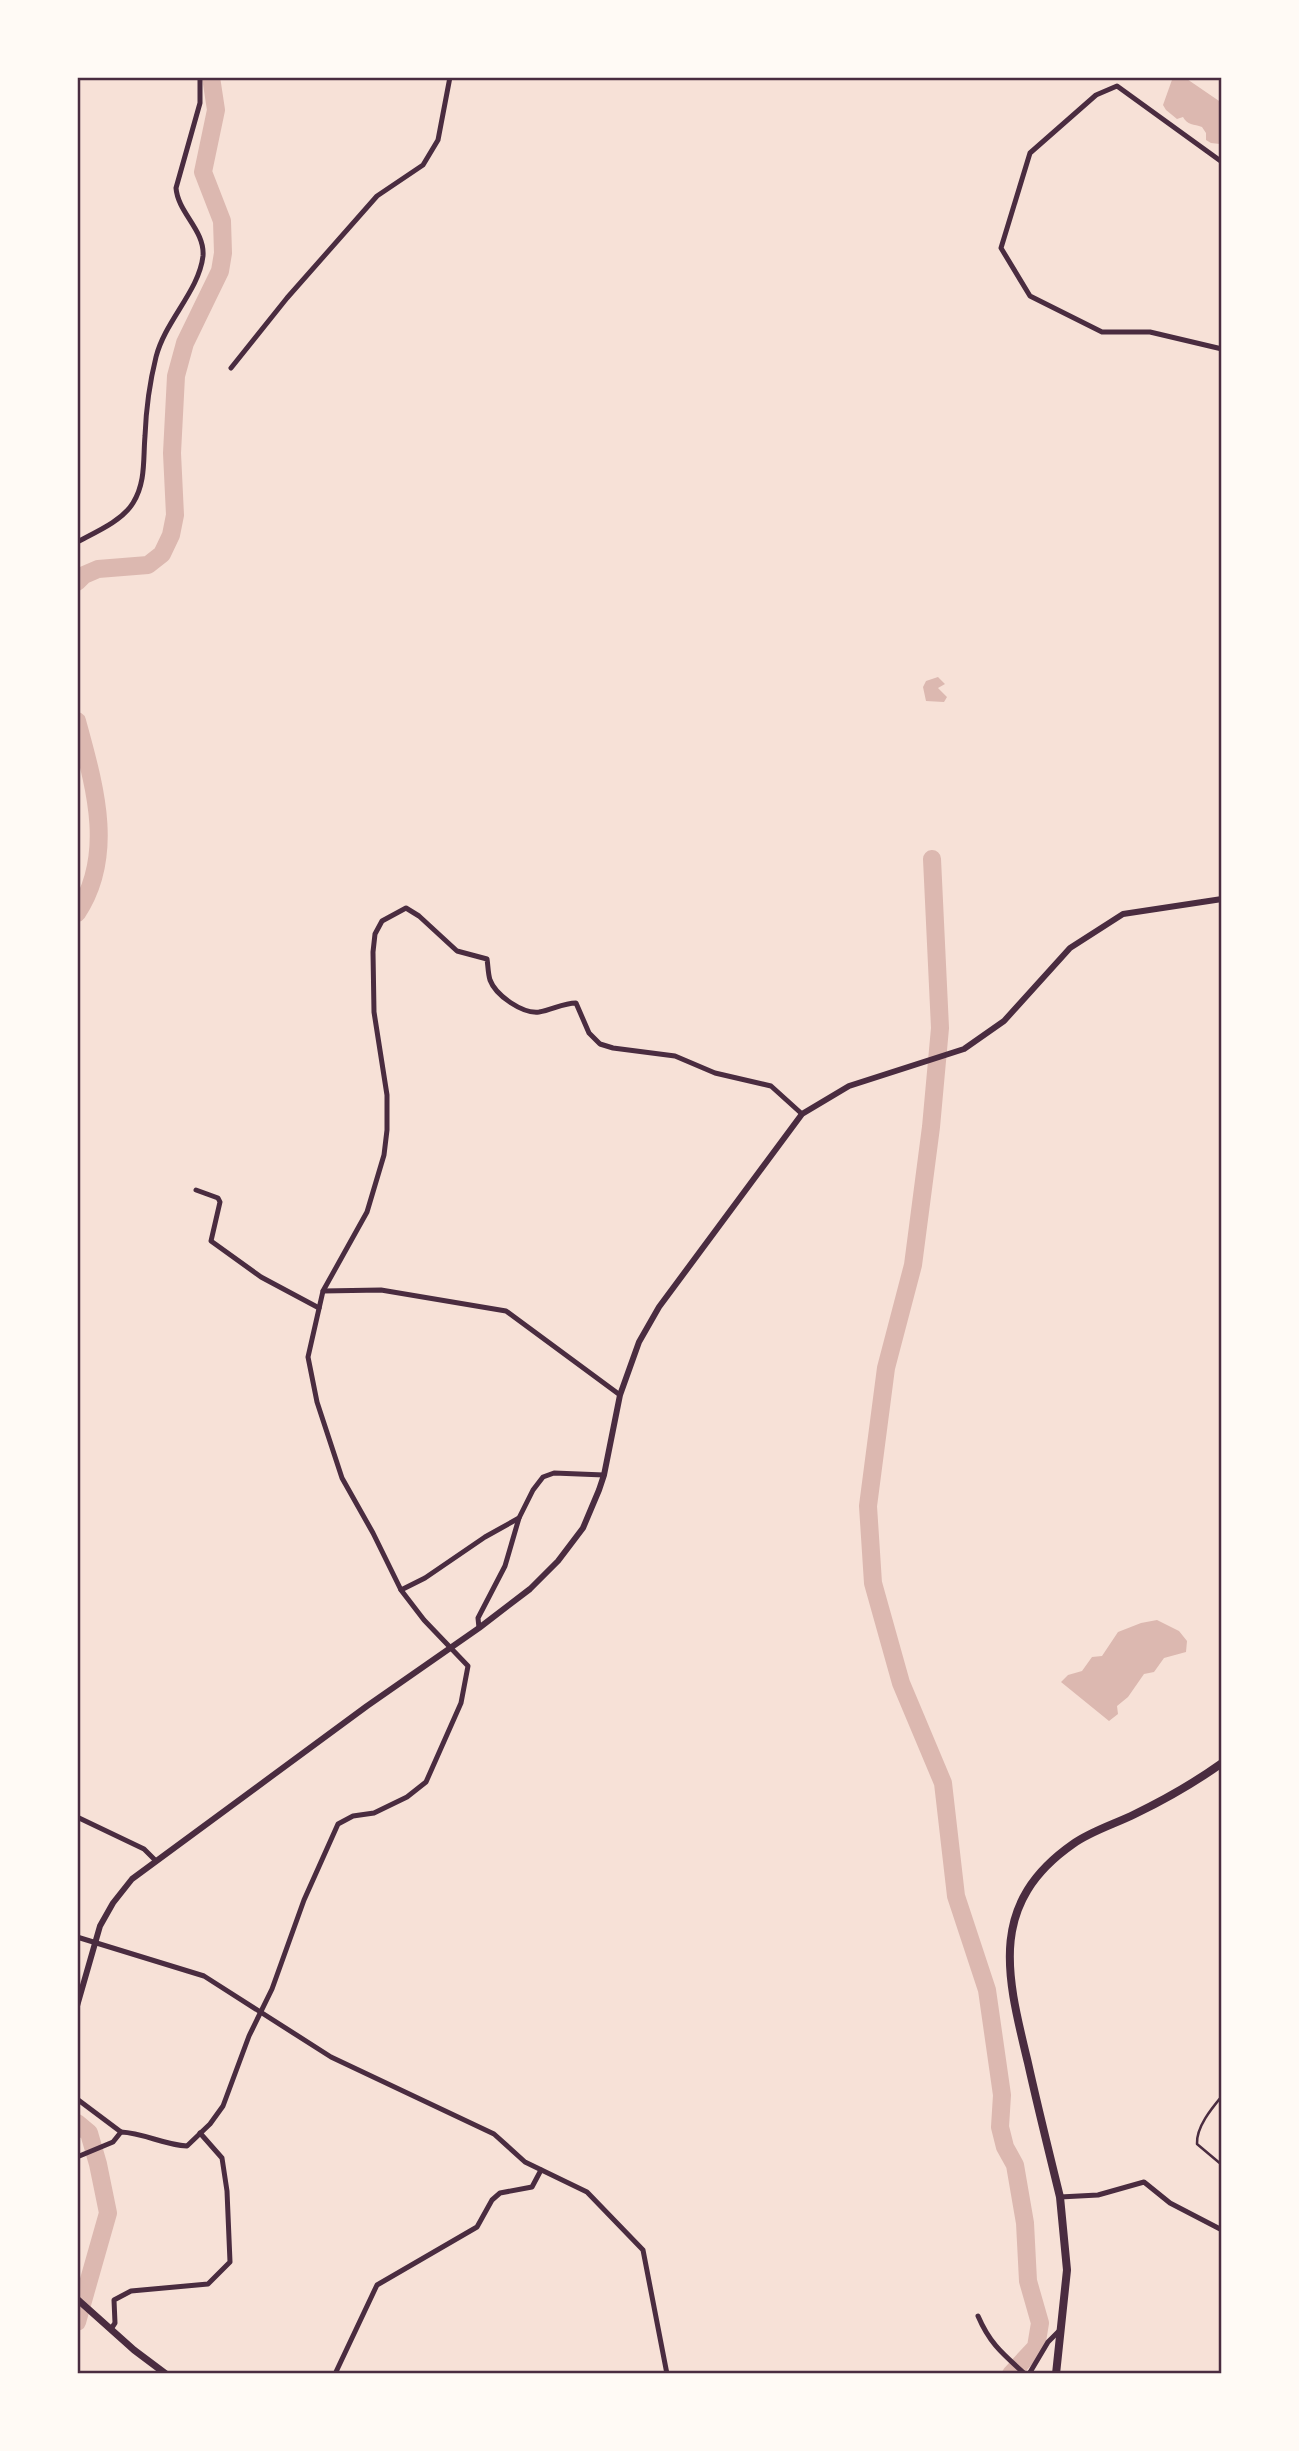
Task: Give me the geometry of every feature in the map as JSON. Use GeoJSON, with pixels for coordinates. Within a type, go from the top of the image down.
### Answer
{"type":"FeatureCollection","features":[{"type":"Feature","properties":{"kind":"main road"},"geometry":{"type":"LineString","coordinates":[[1056,2374],[1067,2270],[1060,2197],[1011,1992],[1008,1951],[1014,1921],[1028,1888],[1050,1860],[1077,1841],[1194,1784],[1222,1763]]}},
{"type":"Feature","properties":{"kind":"main road"},"geometry":{"type":"LineString","coordinates":[[77,2299],[166,2374]]}},
{"type":"Feature","properties":{"kind":"street"},"geometry":{"type":"LineString","coordinates":[[77,542],[121,516],[132,504],[141,486],[145,470],[145,434],[157,352],[165,330],[194,280],[203,257],[200,236],[177,198],[176,188],[200,103],[200,77]]}},
{"type":"Feature","properties":{"kind":"street"},"geometry":{"type":"LineString","coordinates":[[231,368],[287,298],[377,196],[423,165],[438,140],[450,77]]}},
{"type":"Feature","properties":{"kind":"street"},"geometry":{"type":"LineString","coordinates":[[1222,162],[1117,86],[1096,95],[1030,153],[1001,248],[1030,296],[1102,332],[1150,332],[1222,349]]}},
{"type":"Feature","properties":{"kind":"street"},"geometry":{"type":"LineString","coordinates":[[77,2006],[100,1926],[113,1903],[132,1879],[367,1706],[479,1628],[530,1589],[558,1561],[583,1528],[604,1475],[620,1395],[639,1342],[659,1307],[802,1114],[849,1086],[964,1049],[1004,1021],[1070,948],[1123,914],[1222,899]]}},
{"type":"Feature","properties":{"kind":"street"},"geometry":{"type":"LineString","coordinates":[[77,2099],[121,2132],[135,2133],[173,2146],[187,2146],[210,2124],[223,2106],[248,2036],[262,2012],[304,1900],[338,1824],[353,1816],[374,1813],[385,1808],[407,1797],[426,1782],[461,1703],[468,1666],[450,1649],[401,1590],[342,1478],[317,1402],[309,1357],[323,1291],[367,1212],[384,1155],[387,1095],[374,1012],[373,952],[376,934],[382,921],[406,908],[419,916],[457,951],[487,958],[490,980],[509,1002],[528,1011],[538,1012],[564,1003],[576,1003],[589,1033],[600,1044],[675,1056],[715,1073],[771,1086],[802,1114]]}},
{"type":"Feature","properties":{"kind":"street"},"geometry":{"type":"LineString","coordinates":[[196,1190],[218,1198],[220,1202],[211,1241],[261,1277],[319,1308]]}},
{"type":"Feature","properties":{"kind":"street"},"geometry":{"type":"LineString","coordinates":[[323,1291],[381,1290],[506,1311],[620,1395]]}},
{"type":"Feature","properties":{"kind":"street"},"geometry":{"type":"LineString","coordinates":[[479,1628],[478,1618],[505,1566],[519,1518],[543,1477],[554,1473],[604,1475]]}},
{"type":"Feature","properties":{"kind":"street"},"geometry":{"type":"LineString","coordinates":[[401,1590],[425,1578],[485,1536],[519,1518]]}},
{"type":"Feature","properties":{"kind":"street"},"geometry":{"type":"LineString","coordinates":[[77,1818],[144,1849],[156,1861]]}},
{"type":"Feature","properties":{"kind":"street"},"geometry":{"type":"LineString","coordinates":[[77,1937],[204,1976],[331,2057],[494,2134],[525,2162],[587,2192],[643,2250],[667,2374]]}},
{"type":"Feature","properties":{"kind":"street"},"geometry":{"type":"LineString","coordinates":[[77,2157],[113,2142],[121,2132]]}},
{"type":"Feature","properties":{"kind":"street"},"geometry":{"type":"LineString","coordinates":[[108,2326],[115,2323],[114,2300],[131,2291],[208,2284],[230,2262],[227,2191],[222,2158],[200,2133]]}},
{"type":"Feature","properties":{"kind":"street"},"geometry":{"type":"LineString","coordinates":[[335,2374],[377,2285],[477,2227],[499,2193],[532,2187],[541,2170]]}},
{"type":"Feature","properties":{"kind":"street"},"geometry":{"type":"LineString","coordinates":[[1060,2197],[1098,2195],[1144,2182],[1170,2203],[1222,2230]]}},
{"type":"Feature","properties":{"kind":"street"},"geometry":{"type":"LineString","coordinates":[[978,2316],[986,2335],[995,2347],[1025,2373],[1060,2330]]}},
{"type":"Feature","properties":{"kind":"lane"},"geometry":{"type":"LineString","coordinates":[[1222,2095],[1208,2113],[1196,2138],[1197,2144],[1222,2165]]}},
{"type":"Feature","properties":{"kind":"shaded area"},"geometry":{"type":"Polygon","coordinates":[[[1173,77],[1184,77],[1222,103],[1222,148],[1220,144],[1206,140],[1202,127],[1189,123],[1183,117],[1177,119],[1166,110],[1163,105],[1173,77]]]}},
{"type":"Feature","properties":{"kind":"shaded area"},"geometry":{"type":"Polygon","coordinates":[[[938,677],[945,684],[938,688],[947,697],[944,702],[926,701],[923,687],[926,681],[938,677]]]}},
{"type":"Feature","properties":{"kind":"shaded area"},"geometry":{"type":"Polygon","coordinates":[[[1157,1620],[1179,1631],[1187,1641],[1186,1652],[1164,1658],[1154,1672],[1144,1674],[1128,1697],[1117,1706],[1118,1714],[1109,1721],[1061,1682],[1068,1675],[1082,1671],[1092,1657],[1102,1656],[1118,1632],[1157,1620]]]}},
{"type":"Feature","properties":{"kind":"waterway"},"geometry":{"type":"LineString","coordinates":[[77,582],[84,575],[98,569],[148,565],[162,554],[171,535],[175,515],[172,453],[176,376],[185,343],[220,271],[223,253],[222,221],[203,172],[216,110],[211,77]]}},
{"type":"Feature","properties":{"kind":"waterway"},"geometry":{"type":"LineString","coordinates":[[77,721],[95,794],[99,843],[89,890],[77,913]]}},
{"type":"Feature","properties":{"kind":"waterway"},"geometry":{"type":"LineString","coordinates":[[932,859],[940,1028],[931,1127],[913,1265],[886,1368],[868,1506],[873,1583],[901,1683],[943,1783],[956,1896],[987,1990],[1002,2095],[1000,2127],[1005,2147],[1015,2165],[1025,2223],[1028,2281],[1040,2323],[1036,2347],[1011,2374]]}},
{"type":"Feature","properties":{"kind":"waterway"},"geometry":{"type":"LineString","coordinates":[[77,2123],[89,2133],[108,2213],[77,2322]]}}]}
